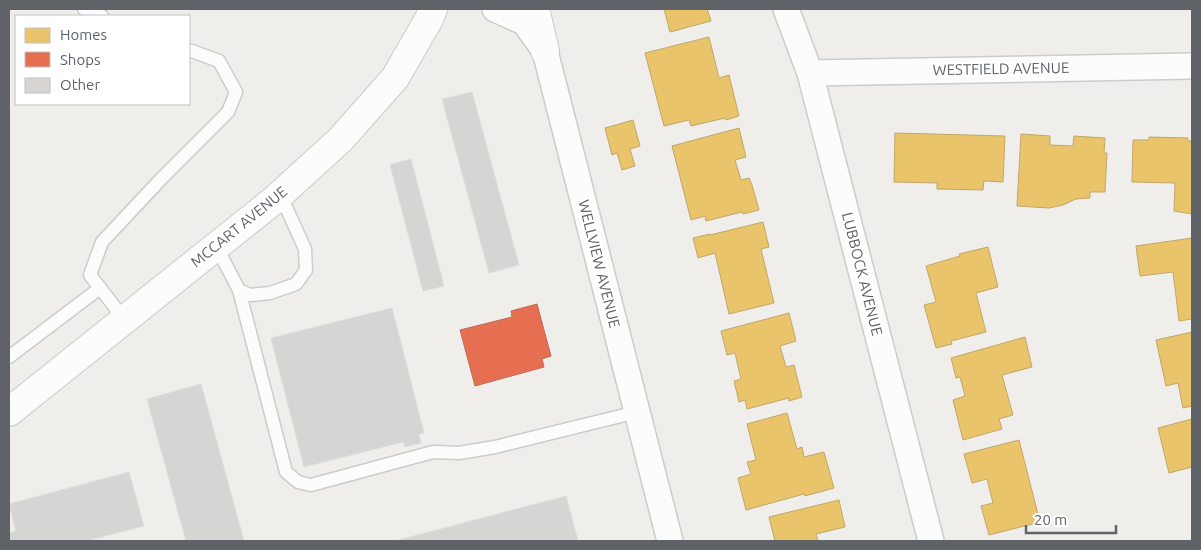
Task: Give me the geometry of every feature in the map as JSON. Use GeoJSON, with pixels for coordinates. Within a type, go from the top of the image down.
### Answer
{"type":"FeatureCollection","features":[{"type":"Feature","properties":{"kind":"main road","name":"MCCART AVENUE"},"geometry":{"type":"LineString","coordinates":[[9,412],[280,194],[340,140],[395,78],[429,20],[433,9]]}},
{"type":"Feature","properties":{"kind":"main road"},"geometry":{"type":"LineString","coordinates":[[536,9],[545,51]]}},
{"type":"Feature","properties":{"kind":"street","name":"WELLVIEW AVENUE"},"geometry":{"type":"LineString","coordinates":[[495,9],[524,22],[545,51],[670,541]]}},
{"type":"Feature","properties":{"kind":"street","name":"LUBBOCK AVENUE"},"geometry":{"type":"LineString","coordinates":[[786,9],[810,73],[931,541]]}},
{"type":"Feature","properties":{"kind":"street","name":"WESTFIELD AVENUE"},"geometry":{"type":"LineString","coordinates":[[810,73],[1192,66]]}},
{"type":"Feature","properties":{"kind":"lane"},"geometry":{"type":"LineString","coordinates":[[84,9],[99,15]]}},
{"type":"Feature","properties":{"kind":"lane"},"geometry":{"type":"LineString","coordinates":[[124,319],[90,275],[102,242],[228,112],[236,92],[219,61],[190,50]]}},
{"type":"Feature","properties":{"kind":"lane"},"geometry":{"type":"LineString","coordinates":[[239,290],[250,295],[270,293],[296,284],[306,270],[305,249],[280,194]]}},
{"type":"Feature","properties":{"kind":"lane"},"geometry":{"type":"LineString","coordinates":[[216,246],[239,290],[286,472],[298,482],[311,485],[433,452],[459,453],[495,447],[638,412]]}},
{"type":"Feature","properties":{"kind":"lane"},"geometry":{"type":"LineString","coordinates":[[9,357],[100,288]]}},
{"type":"Feature","properties":{"kind":"building: Homes"},"geometry":{"type":"Polygon","coordinates":[[[664,9],[707,9],[711,21],[670,32],[664,9]]]}},
{"type":"Feature","properties":{"kind":"building: Homes"},"geometry":{"type":"Polygon","coordinates":[[[709,37],[719,78],[729,75],[739,116],[691,126],[689,120],[664,126],[645,53],[709,37]]]}},
{"type":"Feature","properties":{"kind":"building: Homes"},"geometry":{"type":"Polygon","coordinates":[[[633,120],[640,146],[630,149],[635,166],[622,170],[617,153],[612,155],[605,128],[633,120]]]}},
{"type":"Feature","properties":{"kind":"building: Homes"},"geometry":{"type":"Polygon","coordinates":[[[739,128],[746,157],[735,160],[741,180],[749,178],[759,210],[706,221],[705,216],[691,220],[672,146],[739,128]]]}},
{"type":"Feature","properties":{"kind":"building: Homes"},"geometry":{"type":"Polygon","coordinates":[[[895,133],[1005,136],[1003,182],[984,181],[983,190],[937,189],[937,183],[894,182],[895,133]]]}},
{"type":"Feature","properties":{"kind":"building: Homes"},"geometry":{"type":"Polygon","coordinates":[[[1021,134],[1050,136],[1050,145],[1073,146],[1074,136],[1105,138],[1104,153],[1107,153],[1105,192],[1090,192],[1090,198],[1076,199],[1063,205],[1049,208],[1017,206],[1021,134]]]}},
{"type":"Feature","properties":{"kind":"building: Homes"},"geometry":{"type":"Polygon","coordinates":[[[1149,137],[1188,138],[1188,141],[1192,141],[1192,214],[1174,211],[1175,183],[1132,182],[1133,140],[1149,140],[1149,137]]]}},
{"type":"Feature","properties":{"kind":"building: Homes"},"geometry":{"type":"Polygon","coordinates":[[[763,222],[769,247],[761,249],[774,303],[729,314],[715,253],[698,258],[693,238],[763,222]]]}},
{"type":"Feature","properties":{"kind":"building: Homes"},"geometry":{"type":"Polygon","coordinates":[[[1192,238],[1192,319],[1179,321],[1173,272],[1140,276],[1136,246],[1192,238]]]}},
{"type":"Feature","properties":{"kind":"building: Homes"},"geometry":{"type":"Polygon","coordinates":[[[988,247],[998,287],[976,293],[986,332],[951,341],[952,344],[936,348],[924,305],[936,302],[926,266],[960,256],[959,254],[988,247]]]}},
{"type":"Feature","properties":{"kind":"building: Homes"},"geometry":{"type":"Polygon","coordinates":[[[789,313],[796,341],[780,346],[786,367],[794,365],[802,397],[789,401],[789,398],[747,409],[745,400],[739,402],[734,381],[741,379],[735,353],[727,355],[721,331],[789,313]]]}},
{"type":"Feature","properties":{"kind":"building: Homes"},"geometry":{"type":"Polygon","coordinates":[[[1192,332],[1192,406],[1183,408],[1178,383],[1166,386],[1156,340],[1192,332]]]}},
{"type":"Feature","properties":{"kind":"building: Homes"},"geometry":{"type":"Polygon","coordinates":[[[1025,337],[1032,367],[1002,375],[1013,415],[999,419],[1002,429],[963,440],[953,400],[965,396],[960,377],[956,378],[951,358],[1025,337]]]}},
{"type":"Feature","properties":{"kind":"building: Homes"},"geometry":{"type":"Polygon","coordinates":[[[787,413],[797,449],[802,447],[804,457],[824,452],[834,488],[746,510],[738,478],[751,474],[747,462],[756,460],[747,424],[787,413]]]}},
{"type":"Feature","properties":{"kind":"building: Homes"},"geometry":{"type":"Polygon","coordinates":[[[1192,419],[1192,467],[1169,473],[1158,428],[1192,419]]]}},
{"type":"Feature","properties":{"kind":"building: Homes"},"geometry":{"type":"Polygon","coordinates":[[[1019,440],[1040,522],[989,535],[981,506],[993,503],[987,479],[972,483],[964,454],[1019,440]]]}},
{"type":"Feature","properties":{"kind":"building: Homes"},"geometry":{"type":"Polygon","coordinates":[[[839,500],[845,527],[816,534],[818,541],[775,541],[769,517],[839,500]]]}},
{"type":"Feature","properties":{"kind":"building: Shops"},"geometry":{"type":"Polygon","coordinates":[[[537,304],[551,356],[542,359],[544,367],[475,386],[460,330],[512,317],[511,311],[537,304]]]}},
{"type":"Feature","properties":{"kind":"building: Other"},"geometry":{"type":"Polygon","coordinates":[[[472,92],[519,265],[489,273],[442,99],[472,92]]]}},
{"type":"Feature","properties":{"kind":"building: Other"},"geometry":{"type":"Polygon","coordinates":[[[411,159],[444,286],[423,291],[390,165],[411,159]]]}},
{"type":"Feature","properties":{"kind":"building: Other"},"geometry":{"type":"Polygon","coordinates":[[[392,308],[424,433],[419,434],[421,443],[405,447],[403,442],[304,467],[271,338],[392,308]]]}},
{"type":"Feature","properties":{"kind":"building: Other"},"geometry":{"type":"Polygon","coordinates":[[[201,384],[244,541],[186,541],[147,399],[201,384]]]}},
{"type":"Feature","properties":{"kind":"building: Other"},"geometry":{"type":"Polygon","coordinates":[[[129,472],[144,526],[86,541],[9,541],[9,533],[16,531],[9,504],[129,472]]]}},
{"type":"Feature","properties":{"kind":"building: Other"},"geometry":{"type":"Polygon","coordinates":[[[566,496],[578,541],[395,541],[566,496]]]}}]}
